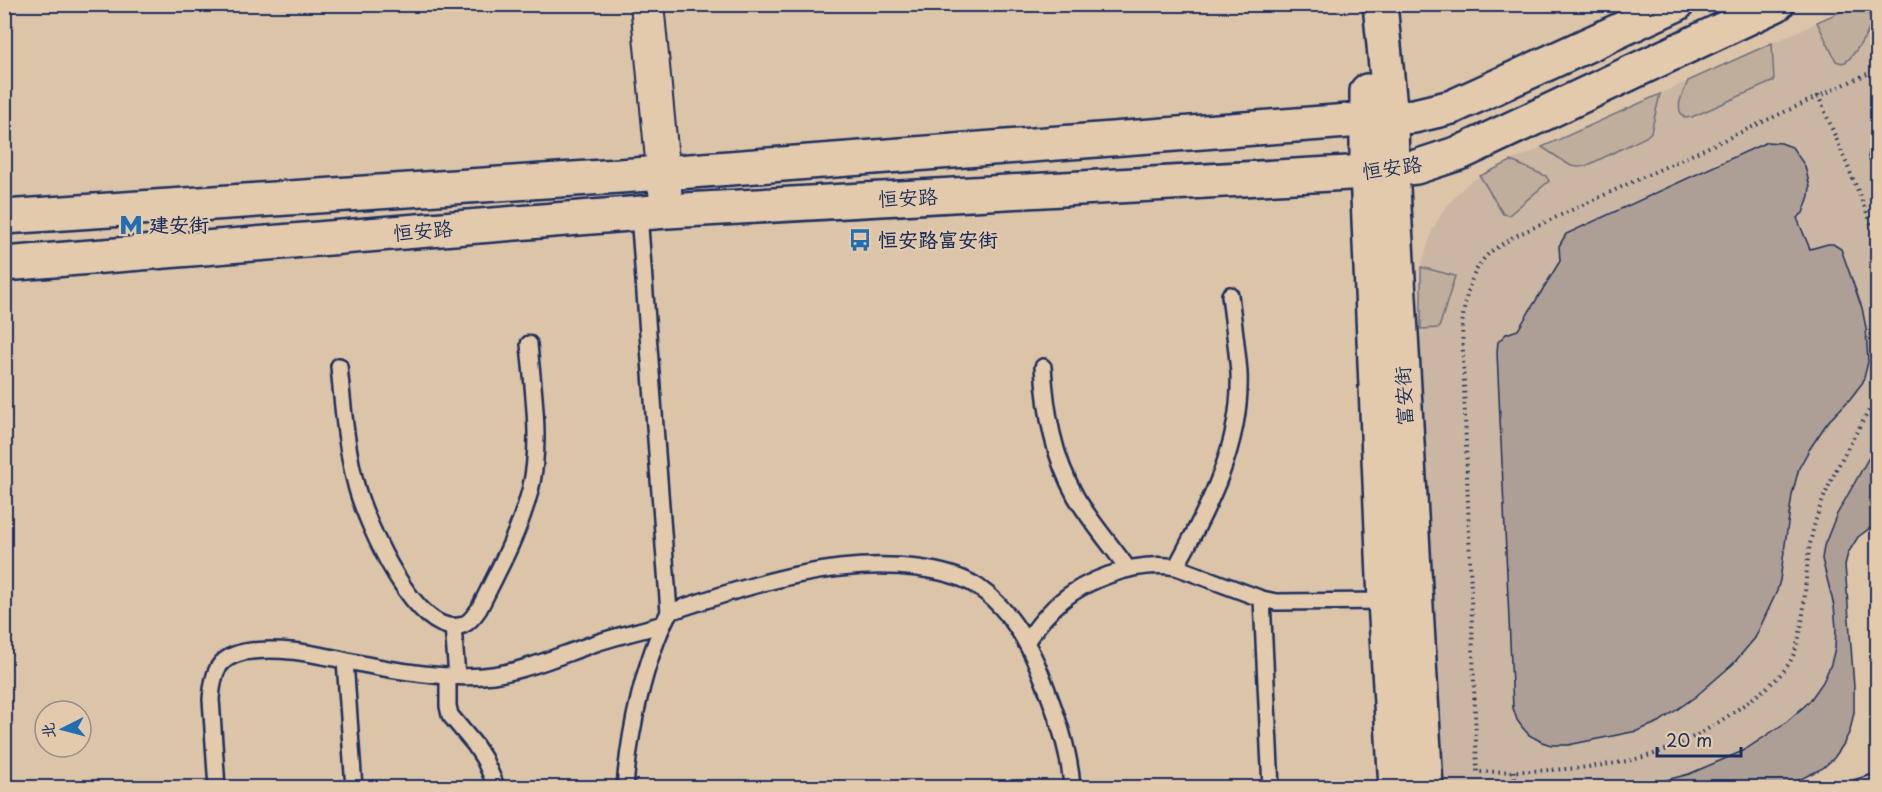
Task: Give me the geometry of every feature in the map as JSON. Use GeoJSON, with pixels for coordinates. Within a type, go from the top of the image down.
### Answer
{"type":"FeatureCollection","features":[{"type":"Feature","properties":{"kind":"main road","name":"富安街"},"geometry":{"type":"LineString","coordinates":[[1369,4],[1379,118]]}},
{"type":"Feature","properties":{"kind":"main road","name":"富安街"},"geometry":{"type":"LineString","coordinates":[[1380,4],[1379,118],[1385,601],[1396,788]]}},
{"type":"Feature","properties":{"kind":"main road","name":"恒安路"},"geometry":{"type":"LineString","coordinates":[[4,217],[664,173],[1414,116],[1452,107],[1677,4]]}},
{"type":"Feature","properties":{"kind":"main road","name":"恒安路"},"geometry":{"type":"LineString","coordinates":[[4,264],[653,213],[1380,171],[1416,167],[1462,152],[1777,4]]}},
{"type":"Feature","properties":{"kind":"main road","name":"富安街"},"geometry":{"type":"LineString","coordinates":[[1380,171],[1426,788]]}},
{"type":"Feature","properties":{"kind":"street"},"geometry":{"type":"LineString","coordinates":[[647,4],[664,173],[653,213]]}},
{"type":"Feature","properties":{"kind":"lane"},"geometry":{"type":"LineString","coordinates":[[625,788],[638,707],[651,655],[666,618],[653,213]]}},
{"type":"Feature","properties":{"kind":"lane"},"geometry":{"type":"LineString","coordinates":[[1176,567],[1218,484],[1236,424],[1239,373],[1230,295]]}},
{"type":"Feature","properties":{"kind":"lane"},"geometry":{"type":"LineString","coordinates":[[339,366],[351,461],[357,489],[382,550],[417,604],[432,619],[453,626],[463,625],[473,618],[479,609],[521,522],[531,489],[536,456],[536,425],[530,344]]}},
{"type":"Feature","properties":{"kind":"lane"},"geometry":{"type":"LineString","coordinates":[[1043,367],[1045,401],[1050,428],[1065,474],[1077,498],[1128,569]]}},
{"type":"Feature","properties":{"kind":"lane"},"geometry":{"type":"LineString","coordinates":[[1026,642],[1049,612],[1070,595],[1100,579],[1128,569],[1154,565],[1176,567],[1262,599],[1285,602],[1385,601]]}},
{"type":"Feature","properties":{"kind":"lane"},"geometry":{"type":"LineString","coordinates":[[218,788],[211,699],[214,676],[218,666],[224,660],[243,652],[304,652],[411,672],[453,676],[493,675],[512,671],[622,634],[718,596],[795,575],[867,566],[900,566],[954,575],[976,586],[994,600],[1009,618],[1026,642],[1038,665],[1064,743],[1072,788]]}},
{"type":"Feature","properties":{"kind":"lane"},"geometry":{"type":"LineString","coordinates":[[1262,599],[1271,788]]}},
{"type":"Feature","properties":{"kind":"lane"},"geometry":{"type":"LineString","coordinates":[[453,626],[453,676],[448,706],[450,715],[476,745],[497,788]]}},
{"type":"Feature","properties":{"kind":"lane"},"geometry":{"type":"LineString","coordinates":[[345,661],[354,788]]}},
{"type":"Feature","properties":{"kind":"lane"},"geometry":{"type":"LineString","coordinates":[[1858,788],[1878,782]]}},
{"type":"Feature","properties":{"kind":"path"},"geometry":{"type":"LineString","coordinates":[[1878,69],[1513,237],[1491,252],[1475,273],[1465,300],[1462,325],[1478,772],[1592,766],[1653,754],[1686,741],[1737,710],[1781,674],[1792,658],[1799,639],[1807,561],[1819,515],[1832,479],[1878,394]]}},
{"type":"Feature","properties":{"kind":"path"},"geometry":{"type":"LineString","coordinates":[[1818,95],[1878,238]]}},
{"type":"Feature","properties":{"kind":"path"},"geometry":{"type":"LineString","coordinates":[[1515,771],[1516,788]]}},
{"type":"Feature","properties":{"kind":"shaded area"},"geometry":{"type":"Polygon","coordinates":[[[1856,5],[1877,5],[1878,522],[1858,537],[1848,553],[1845,565],[1854,712],[1850,731],[1843,745],[1823,768],[1783,787],[1436,788],[1424,577],[1420,293],[1421,267],[1432,231],[1443,211],[1468,183],[1496,168],[1856,5]]]}},
{"type":"Feature","properties":{"kind":"shaded area"},"geometry":{"type":"Polygon","coordinates":[[[1856,5],[1863,5],[1871,20],[1868,30],[1848,60],[1842,63],[1836,61],[1817,22],[1856,5]]]}},
{"type":"Feature","properties":{"kind":"shaded area"},"geometry":{"type":"Polygon","coordinates":[[[1772,43],[1774,81],[1692,117],[1685,118],[1681,114],[1679,105],[1688,81],[1772,43]]]}},
{"type":"Feature","properties":{"kind":"shaded area"},"geometry":{"type":"Polygon","coordinates":[[[1660,94],[1651,132],[1646,137],[1586,166],[1571,166],[1542,147],[1660,94]]]}},
{"type":"Feature","properties":{"kind":"shaded area"},"geometry":{"type":"Polygon","coordinates":[[[1511,161],[1546,176],[1549,181],[1509,215],[1503,214],[1480,176],[1511,161]]]}},
{"type":"Feature","properties":{"kind":"shaded area"},"geometry":{"type":"Polygon","coordinates":[[[1421,267],[1455,276],[1439,328],[1421,329],[1421,267]]]}},
{"type":"Feature","properties":{"kind":"building"},"geometry":{"type":"Polygon","coordinates":[[[1878,135],[1878,178],[1868,157],[1870,148],[1878,135]]]}},
{"type":"Feature","properties":{"kind":"building"},"geometry":{"type":"Polygon","coordinates":[[[1767,142],[1792,147],[1805,166],[1810,187],[1809,196],[1803,213],[1797,218],[1810,249],[1833,244],[1841,249],[1862,308],[1866,328],[1868,362],[1863,382],[1827,423],[1799,468],[1792,495],[1777,591],[1755,638],[1733,664],[1695,697],[1659,722],[1637,731],[1568,745],[1551,745],[1542,742],[1529,735],[1522,727],[1513,708],[1498,342],[1506,334],[1518,330],[1560,261],[1559,246],[1566,234],[1767,142]]]}},
{"type":"Feature","properties":{"kind":"building"},"geometry":{"type":"Polygon","coordinates":[[[1878,441],[1878,522],[1858,537],[1848,553],[1845,565],[1854,712],[1850,731],[1834,758],[1823,768],[1783,788],[1636,788],[1689,774],[1743,751],[1785,723],[1809,702],[1823,682],[1835,648],[1836,628],[1834,606],[1822,559],[1824,546],[1836,516],[1878,441]]]}},
{"type":"Feature","properties":{"kind":"place","name":"建安街"},"geometry":{"type":"Point","coordinates":[131,225]}},
{"type":"Feature","properties":{"kind":"place","name":"恒安路富安街"},"geometry":{"type":"Point","coordinates":[860,240]}}]}
